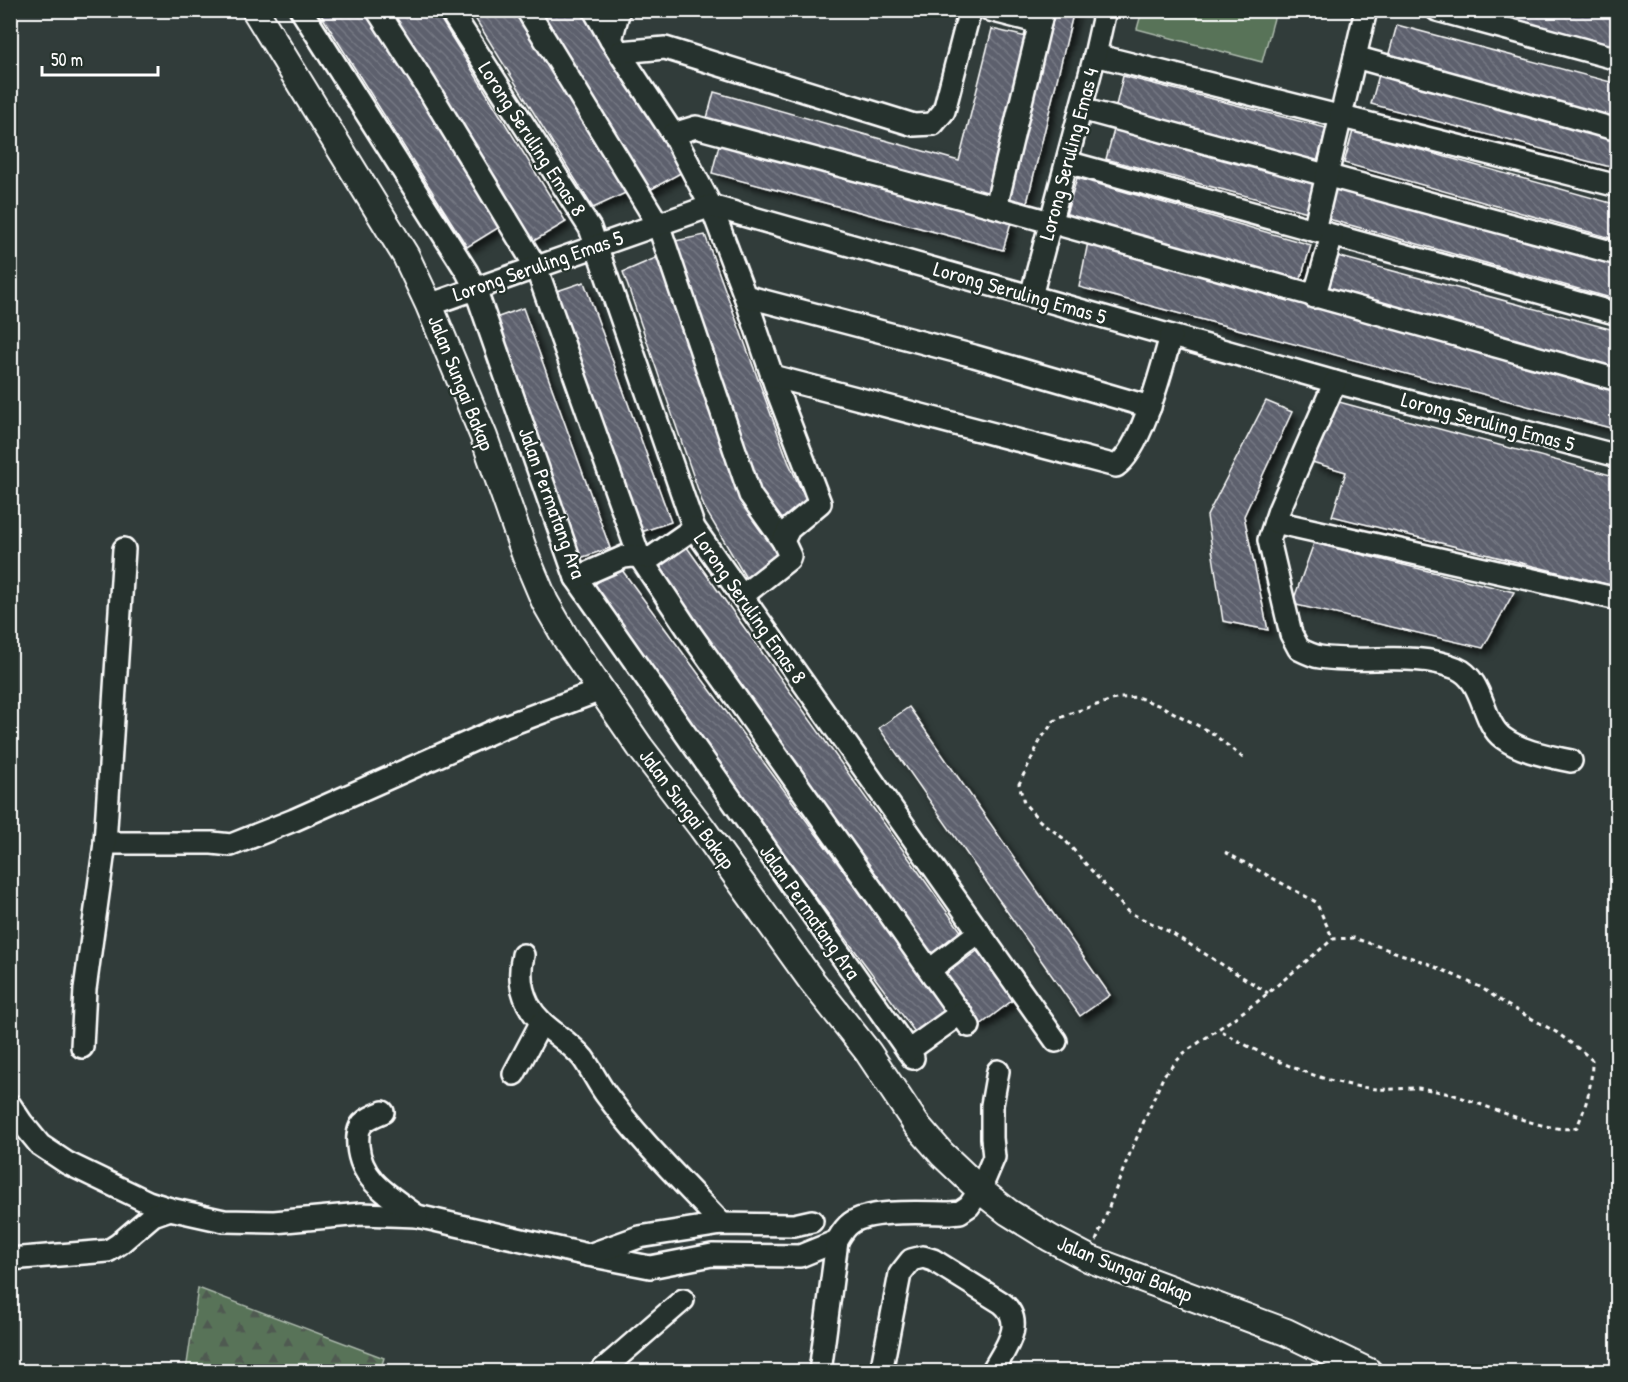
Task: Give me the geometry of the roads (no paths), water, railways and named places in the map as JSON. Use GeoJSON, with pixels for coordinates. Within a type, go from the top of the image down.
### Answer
{"type":"FeatureCollection","features":[{"type":"Feature","properties":{"kind":"main road","name":"Jalan Sungai Bakap"},"geometry":{"type":"LineString","coordinates":[[255,10],[406,256],[429,304],[484,437],[526,557],[545,602],[568,642],[811,980],[868,1052],[916,1124],[942,1154],[980,1190],[1008,1212],[1041,1233],[1090,1259],[1286,1332],[1369,1371]]}},
{"type":"Feature","properties":{"kind":"street","name":"Jalan Permatang Ara"},"geometry":{"type":"LineString","coordinates":[[300,10],[475,288],[576,578],[911,1055],[965,1019],[931,969]]}},
{"type":"Feature","properties":{"kind":"street"},"geometry":{"type":"LineString","coordinates":[[377,10],[536,267],[639,556],[698,643],[931,969],[979,932]]}},
{"type":"Feature","properties":{"kind":"street","name":"Lorong Seruling Emas 8"},"geometry":{"type":"LineString","coordinates":[[450,10],[590,228],[694,528],[1056,1041]]}},
{"type":"Feature","properties":{"kind":"street"},"geometry":{"type":"LineString","coordinates":[[526,10],[658,224],[750,495],[783,542],[790,556],[742,596]]}},
{"type":"Feature","properties":{"kind":"street"},"geometry":{"type":"LineString","coordinates":[[594,10],[673,134],[711,206],[820,503],[789,529],[783,542]]}},
{"type":"Feature","properties":{"kind":"street"},"geometry":{"type":"LineString","coordinates":[[615,46],[620,10]]}},
{"type":"Feature","properties":{"kind":"street"},"geometry":{"type":"LineString","coordinates":[[615,46],[665,48],[914,125],[933,124],[944,111],[970,10]]}},
{"type":"Feature","properties":{"kind":"street"},"geometry":{"type":"LineString","coordinates":[[990,10],[1041,17],[996,207]]}},
{"type":"Feature","properties":{"kind":"street","name":"Lorong Seruling Emas 4"},"geometry":{"type":"LineString","coordinates":[[1031,296],[1081,110],[1105,10]]}},
{"type":"Feature","properties":{"kind":"street"},"geometry":{"type":"LineString","coordinates":[[1314,297],[1323,233],[1327,176],[1366,10]]}},
{"type":"Feature","properties":{"kind":"street"},"geometry":{"type":"LineString","coordinates":[[1437,10],[1617,59]]}},
{"type":"Feature","properties":{"kind":"street"},"geometry":{"type":"LineString","coordinates":[[1095,55],[1617,186]]}},
{"type":"Feature","properties":{"kind":"street"},"geometry":{"type":"LineString","coordinates":[[1355,57],[1617,130]]}},
{"type":"Feature","properties":{"kind":"street"},"geometry":{"type":"LineString","coordinates":[[1081,110],[1617,254]]}},
{"type":"Feature","properties":{"kind":"street"},"geometry":{"type":"LineString","coordinates":[[673,134],[696,128],[1051,222],[1617,381]]}},
{"type":"Feature","properties":{"kind":"street"},"geometry":{"type":"LineString","coordinates":[[1066,162],[1617,314]]}},
{"type":"Feature","properties":{"kind":"street","name":"Lorong Seruling Emas 5"},"geometry":{"type":"LineString","coordinates":[[429,304],[711,206],[1335,382],[1617,456]]}},
{"type":"Feature","properties":{"kind":"street"},"geometry":{"type":"LineString","coordinates":[[745,296],[974,356],[1150,407]]}},
{"type":"Feature","properties":{"kind":"street"},"geometry":{"type":"LineString","coordinates":[[772,376],[1116,466],[1125,460],[1150,407],[1171,336]]}},
{"type":"Feature","properties":{"kind":"street"},"geometry":{"type":"LineString","coordinates":[[1335,382],[1269,540],[1291,634],[1299,649],[1318,657],[1361,660],[1431,660],[1458,669],[1478,688],[1488,719],[1501,737],[1524,750],[1571,761]]}},
{"type":"Feature","properties":{"kind":"street"},"geometry":{"type":"LineString","coordinates":[[1275,522],[1617,599]]}},
{"type":"Feature","properties":{"kind":"street"},"geometry":{"type":"LineString","coordinates":[[576,578],[624,557],[651,558],[694,528]]}},
{"type":"Feature","properties":{"kind":"street"},"geometry":{"type":"LineString","coordinates":[[82,1047],[85,989],[105,843],[124,549]]}},
{"type":"Feature","properties":{"kind":"street"},"geometry":{"type":"LineString","coordinates":[[105,843],[231,845],[294,820],[503,727],[601,690]]}},
{"type":"Feature","properties":{"kind":"street"},"geometry":{"type":"LineString","coordinates":[[523,955],[520,977],[529,1005],[541,1023],[566,1041],[584,1059],[606,1094],[627,1120],[722,1224]]}},
{"type":"Feature","properties":{"kind":"street"},"geometry":{"type":"LineString","coordinates":[[514,1074],[541,1023]]}},
{"type":"Feature","properties":{"kind":"street"},"geometry":{"type":"LineString","coordinates":[[820,1371],[837,1241],[843,1229],[863,1217],[960,1212],[969,1206],[980,1190],[994,1157],[992,1105],[998,1071]]}},
{"type":"Feature","properties":{"kind":"street"},"geometry":{"type":"LineString","coordinates":[[10,1105],[21,1123],[40,1145],[59,1158],[139,1198],[170,1209],[224,1221],[302,1220],[361,1214],[417,1216],[650,1267],[712,1255],[800,1256],[837,1241]]}},
{"type":"Feature","properties":{"kind":"street"},"geometry":{"type":"LineString","coordinates":[[383,1113],[367,1119],[360,1126],[359,1156],[367,1174],[380,1189],[417,1216]]}},
{"type":"Feature","properties":{"kind":"street"},"geometry":{"type":"LineString","coordinates":[[10,1259],[108,1251],[153,1215],[170,1209]]}},
{"type":"Feature","properties":{"kind":"street"},"geometry":{"type":"LineString","coordinates":[[588,1255],[639,1237],[722,1224],[794,1225],[812,1221]]}},
{"type":"Feature","properties":{"kind":"street"},"geometry":{"type":"LineString","coordinates":[[881,1371],[900,1274],[911,1260],[923,1257],[933,1260],[1002,1303],[1010,1311],[1014,1321],[1013,1332],[992,1371]]}},
{"type":"Feature","properties":{"kind":"street"},"geometry":{"type":"LineString","coordinates":[[600,1371],[683,1300]]}}]}
